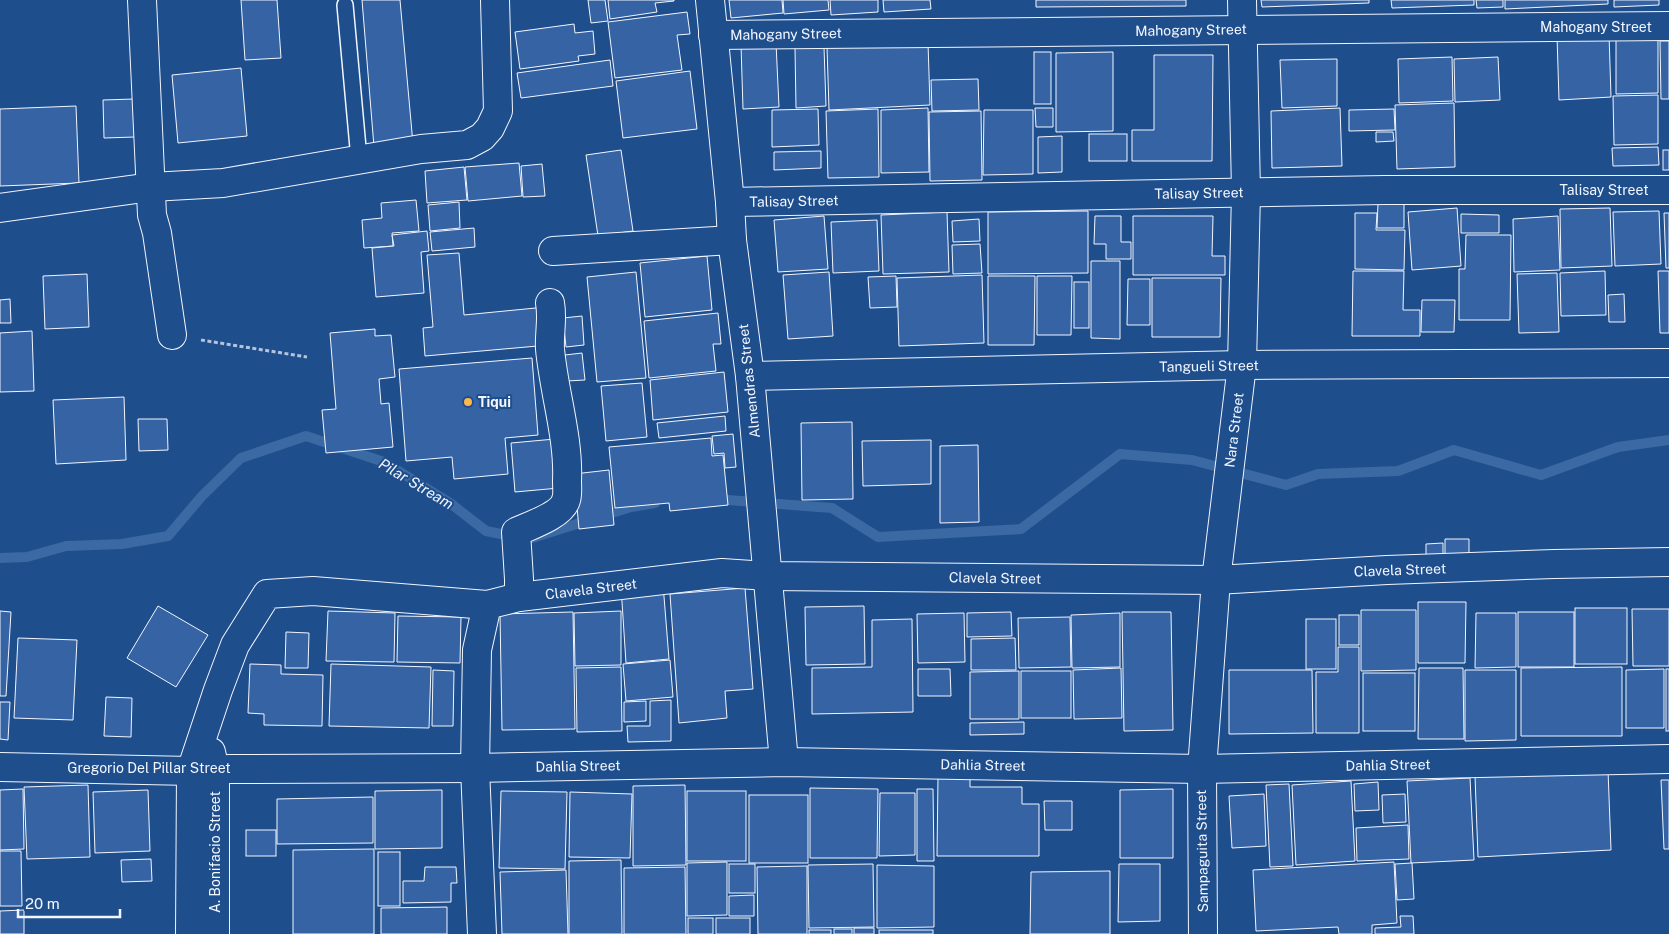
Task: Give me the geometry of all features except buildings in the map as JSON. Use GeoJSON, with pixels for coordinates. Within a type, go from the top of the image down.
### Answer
{"type":"FeatureCollection","features":[{"type":"Feature","properties":{"kind":"street"},"geometry":{"type":"LineString","coordinates":[[142,0],[152,215],[158,233],[172,335]]}},
{"type":"Feature","properties":{"kind":"street"},"geometry":{"type":"LineString","coordinates":[[0,208],[151,188],[223,183],[359,159],[466,145],[482,137],[490,128],[498,111],[495,0]]}},
{"type":"Feature","properties":{"kind":"street","name":"Almendras Street"},"geometry":{"type":"LineString","coordinates":[[710,0],[732,240],[750,376],[784,762]]}},
{"type":"Feature","properties":{"kind":"street","name":"Nara Street"},"geometry":{"type":"LineString","coordinates":[[1202,769],[1216,580],[1242,365],[1246,192],[1242,0]]}},
{"type":"Feature","properties":{"kind":"street","name":"Mahogany Street"},"geometry":{"type":"LineString","coordinates":[[713,35],[1669,26]]}},
{"type":"Feature","properties":{"kind":"street","name":"Talisay Street"},"geometry":{"type":"LineString","coordinates":[[730,202],[1384,190],[1669,190]]}},
{"type":"Feature","properties":{"kind":"street"},"geometry":{"type":"LineString","coordinates":[[552,251],[732,240]]}},
{"type":"Feature","properties":{"kind":"street"},"geometry":{"type":"LineString","coordinates":[[519,588],[516,532],[555,513],[566,501],[568,472],[564,432],[557,401],[550,347],[552,315],[550,303]]}},
{"type":"Feature","properties":{"kind":"street","name":"Tangueli Street"},"geometry":{"type":"LineString","coordinates":[[750,376],[1242,365],[1669,363]]}},
{"type":"Feature","properties":{"kind":"street","name":"Clavela Street"},"geometry":{"type":"LineString","coordinates":[[203,770],[206,728],[218,690],[235,645],[267,594],[313,591],[487,605],[519,588],[722,573],[767,576],[1216,580],[1396,570],[1669,562]]}},
{"type":"Feature","properties":{"kind":"street"},"geometry":{"type":"LineString","coordinates":[[482,934],[476,768],[476,650],[487,605]]}},
{"type":"Feature","properties":{"kind":"street","name":"Dahlia Street"},"geometry":{"type":"LineString","coordinates":[[297,769],[476,768],[784,762],[1202,769],[1669,759]]}},
{"type":"Feature","properties":{"kind":"street","name":"Gregorio Del Pillar Street"},"geometry":{"type":"LineString","coordinates":[[0,767],[203,770],[297,769]]}},
{"type":"Feature","properties":{"kind":"street","name":"Sampaguita Street"},"geometry":{"type":"LineString","coordinates":[[1202,769],[1203,934]]}},
{"type":"Feature","properties":{"kind":"street","name":"A. Bonifacio Street"},"geometry":{"type":"LineString","coordinates":[[190,934],[203,770]]}},
{"type":"Feature","properties":{"kind":"street","name":"A. Bonifacio Street"},"geometry":{"type":"LineString","coordinates":[[203,770],[215,934]]}},
{"type":"Feature","properties":{"kind":"lane"},"geometry":{"type":"LineString","coordinates":[[345,4],[359,159]]}},
{"type":"Feature","properties":{"kind":"path"},"geometry":{"type":"LineString","coordinates":[[172,335],[307,357]]}},
{"type":"Feature","properties":{"kind":"waterway","name":"Pilar Stream"},"geometry":{"type":"LineString","coordinates":[[0,558],[27,557],[66,546],[122,544],[168,536],[202,496],[241,458],[306,436],[384,462],[450,503],[486,531],[515,537]]}},
{"type":"Feature","properties":{"kind":"waterway"},"geometry":{"type":"LineString","coordinates":[[714,499],[832,508],[878,537],[1021,529],[1120,454],[1192,460],[1286,485],[1318,474],[1398,471],[1454,450],[1541,475],[1618,447],[1669,440]]}},
{"type":"Feature","properties":{"kind":"waterway","name":"Pilar Stream"},"geometry":{"type":"LineString","coordinates":[[532,538],[631,507],[655,503]]}},
{"type":"Feature","properties":{"kind":"place","name":"Tiqui"},"geometry":{"type":"Point","coordinates":[468,402]}}]}
